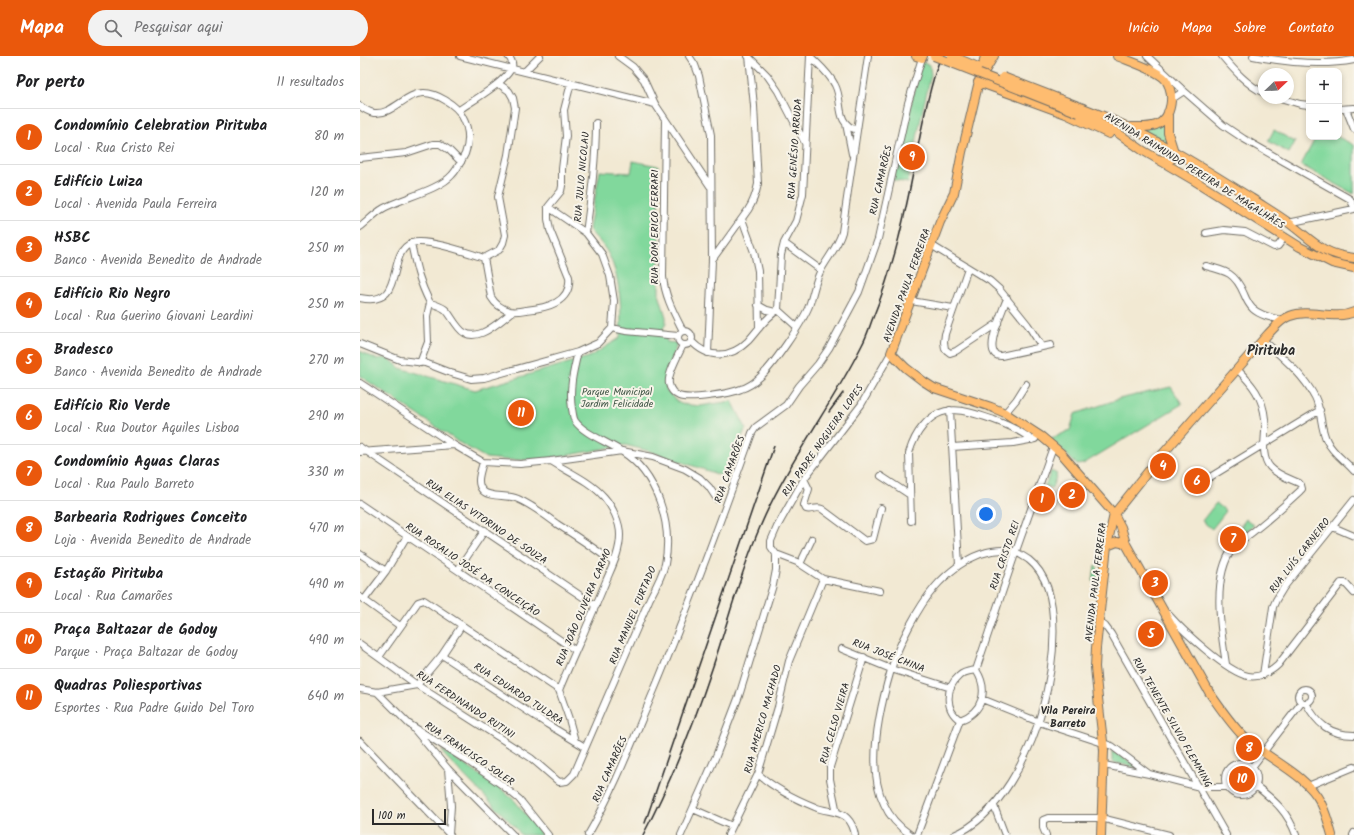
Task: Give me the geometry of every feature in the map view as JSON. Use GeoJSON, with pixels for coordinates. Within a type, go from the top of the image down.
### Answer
{"type":"FeatureCollection","features":[{"type":"Feature","properties":{"kind":"main road","name":"AVENIDA RAIMUNDO PEREIRA DE MAGALHÃES"},"geometry":{"type":"LineString","coordinates":[[934,56],[1128,127],[1174,150],[1241,192],[1288,223],[1323,250],[1333,254],[1354,258]]}},
{"type":"Feature","properties":{"kind":"main road"},"geometry":{"type":"LineString","coordinates":[[952,56],[1081,111]]}},
{"type":"Feature","properties":{"kind":"main road","name":"AVENIDA PAULA FERREIRA"},"geometry":{"type":"LineString","coordinates":[[985,56],[954,193],[940,222],[891,353],[906,368],[934,388],[985,404],[1005,413],[1042,437],[1061,453],[1114,514],[1107,546],[1095,666],[1104,743],[1101,835]]}},
{"type":"Feature","properties":{"kind":"main road"},"geometry":{"type":"LineString","coordinates":[[994,56],[978,82],[1066,114],[1142,150]]}},
{"type":"Feature","properties":{"kind":"main road"},"geometry":{"type":"LineString","coordinates":[[1117,56],[1152,71],[1164,78],[1170,90],[1172,99],[1164,119],[1156,125],[1128,127]]}},
{"type":"Feature","properties":{"kind":"main road","name":"AVENIDA RAIMUNDO PEREIRA DE MAGALHÃES"},"geometry":{"type":"LineString","coordinates":[[1081,111],[1284,238],[1320,258],[1337,265],[1354,268]]}},
{"type":"Feature","properties":{"kind":"main road"},"geometry":{"type":"LineString","coordinates":[[1150,155],[1169,161],[1175,155],[1168,133],[1168,112]]}},
{"type":"Feature","properties":{"kind":"main road"},"geometry":{"type":"LineString","coordinates":[[1195,181],[1196,177],[1203,176],[1223,186],[1230,186]]}},
{"type":"Feature","properties":{"kind":"main road"},"geometry":{"type":"LineString","coordinates":[[1217,196],[1237,203],[1241,199],[1241,192]]}},
{"type":"Feature","properties":{"kind":"main road"},"geometry":{"type":"LineString","coordinates":[[1332,835],[1321,803],[1308,786],[1243,736],[1209,692],[1126,544],[1121,527],[1114,514],[1154,464],[1282,320],[1295,314],[1340,316],[1354,312]]}},
{"type":"Feature","properties":{"kind":"main road"},"geometry":{"type":"LineString","coordinates":[[1111,525],[1116,534],[1126,544]]}},
{"type":"Feature","properties":{"kind":"main road"},"geometry":{"type":"LineString","coordinates":[[1107,546],[1117,542],[1126,544]]}},
{"type":"Feature","properties":{"kind":"street"},"geometry":{"type":"LineString","coordinates":[[460,56],[655,104]]}},
{"type":"Feature","properties":{"kind":"street"},"geometry":{"type":"LineString","coordinates":[[458,110],[499,84],[512,68],[512,63],[508,56]]}},
{"type":"Feature","properties":{"kind":"street"},"geometry":{"type":"LineString","coordinates":[[525,71],[540,56]]}},
{"type":"Feature","properties":{"kind":"street"},"geometry":{"type":"LineString","coordinates":[[618,56],[633,67],[644,80],[655,104],[711,186]]}},
{"type":"Feature","properties":{"kind":"street"},"geometry":{"type":"LineString","coordinates":[[689,56],[695,65],[699,76],[711,135],[712,260],[708,353]]}},
{"type":"Feature","properties":{"kind":"street"},"geometry":{"type":"LineString","coordinates":[[712,260],[754,201],[758,184],[754,106],[748,56]]}},
{"type":"Feature","properties":{"kind":"street"},"geometry":{"type":"LineString","coordinates":[[748,56],[767,75],[778,91],[806,144]]}},
{"type":"Feature","properties":{"kind":"street"},"geometry":{"type":"LineString","coordinates":[[810,56],[830,75],[836,87],[842,117],[846,124],[853,159]]}},
{"type":"Feature","properties":{"kind":"street","name":"RUA GENÉSIO ARRUDA"},"geometry":{"type":"LineString","coordinates":[[777,311],[781,256],[784,243],[796,221],[802,194],[810,56]]}},
{"type":"Feature","properties":{"kind":"street"},"geometry":{"type":"LineString","coordinates":[[683,344],[669,378],[669,385],[673,392],[678,396],[687,397],[730,393],[750,385],[759,378],[768,369],[797,327],[808,308],[821,270],[840,239],[868,56]]}},
{"type":"Feature","properties":{"kind":"street"},"geometry":{"type":"LineString","coordinates":[[1222,56],[1239,75],[1258,89]]}},
{"type":"Feature","properties":{"kind":"street"},"geometry":{"type":"LineString","coordinates":[[1253,56],[1296,62],[1334,62],[1354,60]]}},
{"type":"Feature","properties":{"kind":"street","name":"RUA CAMARÕES"},"geometry":{"type":"LineString","coordinates":[[588,835],[597,820],[626,757],[662,671],[713,544],[752,433],[756,427],[786,405],[799,386],[818,364],[829,348],[858,292],[878,239],[908,103],[920,57]]}},
{"type":"Feature","properties":{"kind":"street"},"geometry":{"type":"LineString","coordinates":[[1149,58],[1152,71]]}},
{"type":"Feature","properties":{"kind":"street"},"geometry":{"type":"LineString","coordinates":[[1149,58],[1223,125],[1244,139],[1350,199],[1354,208],[1288,223]]}},
{"type":"Feature","properties":{"kind":"street"},"geometry":{"type":"LineString","coordinates":[[484,258],[490,297],[502,308],[512,312],[550,305],[564,297],[568,291],[570,285],[569,277],[550,230],[548,207],[561,191],[562,186],[562,169],[566,136],[564,110],[571,83]]}},
{"type":"Feature","properties":{"kind":"street"},"geometry":{"type":"LineString","coordinates":[[360,298],[375,300],[388,293],[399,258],[404,250],[412,243],[424,241],[484,258],[499,250],[505,235],[498,197],[508,155],[515,108],[513,98],[509,91],[499,84]]}},
{"type":"Feature","properties":{"kind":"street"},"geometry":{"type":"LineString","coordinates":[[1172,99],[1184,91]]}},
{"type":"Feature","properties":{"kind":"street"},"geometry":{"type":"LineString","coordinates":[[360,106],[374,113],[388,110],[413,95],[423,93],[432,94],[458,110],[466,123],[468,135],[467,148],[461,162],[452,175],[441,183],[385,208],[360,227]]}},
{"type":"Feature","properties":{"kind":"street"},"geometry":{"type":"LineString","coordinates":[[1294,101],[1306,104]]}},
{"type":"Feature","properties":{"kind":"street"},"geometry":{"type":"LineString","coordinates":[[1342,109],[1354,108]]}},
{"type":"Feature","properties":{"kind":"street"},"geometry":{"type":"LineString","coordinates":[[1346,109],[1354,129]]}},
{"type":"Feature","properties":{"kind":"street","name":"RUA DOM ERICO FERRARI"},"geometry":{"type":"LineString","coordinates":[[665,119],[662,277],[664,290],[669,303],[683,331]]}},
{"type":"Feature","properties":{"kind":"street","name":"RUA JULIO NICOLAU"},"geometry":{"type":"LineString","coordinates":[[586,233],[593,184],[596,123]]}},
{"type":"Feature","properties":{"kind":"street"},"geometry":{"type":"LineString","coordinates":[[846,124],[857,130]]}},
{"type":"Feature","properties":{"kind":"street"},"geometry":{"type":"LineString","coordinates":[[360,158],[406,153],[433,144],[440,144],[450,150],[461,162]]}},
{"type":"Feature","properties":{"kind":"street"},"geometry":{"type":"LineString","coordinates":[[360,344],[400,360],[435,366],[471,379],[484,378],[578,352],[598,343],[612,328],[614,301],[610,276],[602,254],[586,233],[548,207]]}},
{"type":"Feature","properties":{"kind":"street"},"geometry":{"type":"LineString","coordinates":[[742,218],[754,252],[758,271],[759,328]]}},
{"type":"Feature","properties":{"kind":"street"},"geometry":{"type":"LineString","coordinates":[[1206,233],[1224,230],[1245,232],[1274,247],[1278,246],[1284,238]]}},
{"type":"Feature","properties":{"kind":"street"},"geometry":{"type":"LineString","coordinates":[[412,243],[417,273],[422,288],[430,303],[427,316],[428,342],[420,363]]}},
{"type":"Feature","properties":{"kind":"street"},"geometry":{"type":"LineString","coordinates":[[784,243],[821,270]]}},
{"type":"Feature","properties":{"kind":"street"},"geometry":{"type":"LineString","coordinates":[[931,245],[990,281],[1008,298],[1042,347]]}},
{"type":"Feature","properties":{"kind":"street"},"geometry":{"type":"LineString","coordinates":[[1206,266],[1223,270],[1231,274],[1237,280],[1252,309],[1259,313],[1282,320]]}},
{"type":"Feature","properties":{"kind":"street"},"geometry":{"type":"LineString","coordinates":[[968,268],[945,334],[944,347],[948,352],[952,353],[998,323]]}},
{"type":"Feature","properties":{"kind":"street"},"geometry":{"type":"LineString","coordinates":[[1008,298],[998,323],[992,347],[992,351],[997,357],[1051,345]]}},
{"type":"Feature","properties":{"kind":"street"},"geometry":{"type":"LineString","coordinates":[[911,301],[954,308]]}},
{"type":"Feature","properties":{"kind":"street"},"geometry":{"type":"LineString","coordinates":[[430,303],[443,307],[461,331],[468,334],[476,334],[490,330],[512,312]]}},
{"type":"Feature","properties":{"kind":"street"},"geometry":{"type":"LineString","coordinates":[[758,306],[767,310],[777,311],[797,327]]}},
{"type":"Feature","properties":{"kind":"street"},"geometry":{"type":"LineString","coordinates":[[678,336],[683,331],[687,331],[690,334],[691,341],[697,347],[708,353],[720,355],[738,349],[748,341],[777,311]]}},
{"type":"Feature","properties":{"kind":"street"},"geometry":{"type":"LineString","coordinates":[[612,328],[626,332],[678,336]]}},
{"type":"Feature","properties":{"kind":"street"},"geometry":{"type":"LineString","coordinates":[[678,336],[679,342],[683,344]]}},
{"type":"Feature","properties":{"kind":"street"},"geometry":{"type":"LineString","coordinates":[[1263,340],[1306,382],[1315,397],[1320,410],[1328,443],[1354,470]]}},
{"type":"Feature","properties":{"kind":"street"},"geometry":{"type":"LineString","coordinates":[[683,344],[687,344],[691,341]]}},
{"type":"Feature","properties":{"kind":"street"},"geometry":{"type":"LineString","coordinates":[[578,352],[571,385],[571,404],[574,420],[581,428],[622,451],[653,457],[685,469],[700,478],[709,487],[717,499]]}},
{"type":"Feature","properties":{"kind":"street","name":"RUA PADRE NOGUEIRA LOPES"},"geometry":{"type":"LineString","coordinates":[[681,835],[716,756],[739,696],[773,585],[776,570],[776,554],[771,547],[771,541],[777,527],[804,479],[860,404],[891,353]]}},
{"type":"Feature","properties":{"kind":"street"},"geometry":{"type":"LineString","coordinates":[[1226,664],[1220,617],[1219,594],[1223,570],[1228,558],[1236,544],[1254,531],[1302,489],[1299,483],[1271,468],[1267,462],[1264,455],[1266,419],[1263,404],[1252,384],[1237,369]]}},
{"type":"Feature","properties":{"kind":"street"},"geometry":{"type":"LineString","coordinates":[[360,383],[454,445],[483,462],[520,464],[622,451]]}},
{"type":"Feature","properties":{"kind":"street"},"geometry":{"type":"LineString","coordinates":[[1005,413],[1016,400],[1026,384]]}},
{"type":"Feature","properties":{"kind":"street"},"geometry":{"type":"LineString","coordinates":[[911,520],[908,462],[912,444],[918,433],[929,419],[938,413],[950,410],[972,412],[1009,426],[1027,435],[1032,440]]}},
{"type":"Feature","properties":{"kind":"street"},"geometry":{"type":"LineString","coordinates":[[950,410],[959,566]]}},
{"type":"Feature","properties":{"kind":"street"},"geometry":{"type":"LineString","coordinates":[[1202,482],[1320,410]]}},
{"type":"Feature","properties":{"kind":"street"},"geometry":{"type":"LineString","coordinates":[[952,447],[1032,440],[1042,437]]}},
{"type":"Feature","properties":{"kind":"street"},"geometry":{"type":"LineString","coordinates":[[363,452],[454,445]]}},
{"type":"Feature","properties":{"kind":"street","name":"RUA ELIAS VITORINO DE SOUZA"},"geometry":{"type":"LineString","coordinates":[[360,447],[363,452],[485,530],[596,606]]}},
{"type":"Feature","properties":{"kind":"street","name":"RUA CRISTO REI"},"geometry":{"type":"LineString","coordinates":[[976,670],[1053,447]]}},
{"type":"Feature","properties":{"kind":"street","name":"RUA MANUEL FURTADO"},"geometry":{"type":"LineString","coordinates":[[559,782],[567,781],[574,774],[665,564],[667,536],[663,511],[655,490],[645,474],[637,464],[622,451]]}},
{"type":"Feature","properties":{"kind":"street","name":"RUA JOÃO OLIVEIRA CARMO"},"geometry":{"type":"LineString","coordinates":[[551,461],[592,486],[604,497],[612,508],[617,520],[620,534],[619,548],[596,606],[559,690]]}},
{"type":"Feature","properties":{"kind":"street"},"geometry":{"type":"LineString","coordinates":[[483,462],[479,481],[480,487],[484,492],[489,495],[508,496],[518,499],[544,514],[613,562]]}},
{"type":"Feature","properties":{"kind":"street"},"geometry":{"type":"LineString","coordinates":[[881,476],[910,495]]}},
{"type":"Feature","properties":{"kind":"street"},"geometry":{"type":"LineString","coordinates":[[804,479],[809,489],[804,504],[806,509],[822,509],[865,541],[873,539],[882,508]]}},
{"type":"Feature","properties":{"kind":"street","name":"RUA LUÍS CARNEIRO"},"geometry":{"type":"LineString","coordinates":[[1263,675],[1273,607],[1276,600],[1284,587],[1354,500]]}},
{"type":"Feature","properties":{"kind":"street","name":"RUA ROSALIO JOSÉ DA CONCEIÇÃO"},"geometry":{"type":"LineString","coordinates":[[360,504],[576,650]]}},
{"type":"Feature","properties":{"kind":"street"},"geometry":{"type":"LineString","coordinates":[[1333,527],[1354,536]]}},
{"type":"Feature","properties":{"kind":"street"},"geometry":{"type":"LineString","coordinates":[[458,570],[485,530]]}},
{"type":"Feature","properties":{"kind":"street"},"geometry":{"type":"LineString","coordinates":[[400,626],[362,599],[386,571],[407,536]]}},
{"type":"Feature","properties":{"kind":"street"},"geometry":{"type":"LineString","coordinates":[[800,564],[812,539]]}},
{"type":"Feature","properties":{"kind":"street"},"geometry":{"type":"LineString","coordinates":[[911,835],[899,827],[883,804],[878,789],[875,766],[879,718],[891,669],[906,634],[935,587],[959,566],[976,556],[1004,550],[1016,551],[1033,564],[1043,578],[1050,597],[1053,618],[1051,672],[1039,722],[1024,757],[1003,795],[981,819],[966,830],[954,835]]}},
{"type":"Feature","properties":{"kind":"street"},"geometry":{"type":"LineString","coordinates":[[360,554],[386,571]]}},
{"type":"Feature","properties":{"kind":"street"},"geometry":{"type":"LineString","coordinates":[[776,554],[800,564],[823,579],[880,591]]}},
{"type":"Feature","properties":{"kind":"street","name":"RUA AMERICO MACHADO"},"geometry":{"type":"LineString","coordinates":[[728,835],[758,774],[778,707],[789,661],[823,579]]}},
{"type":"Feature","properties":{"kind":"street"},"geometry":{"type":"LineString","coordinates":[[1159,604],[1197,642],[1239,673],[1248,676],[1263,675],[1274,669],[1286,656],[1341,583],[1345,583],[1354,592]]}},
{"type":"Feature","properties":{"kind":"street"},"geometry":{"type":"LineString","coordinates":[[379,657],[418,602],[421,600],[427,601],[559,690],[575,741]]}},
{"type":"Feature","properties":{"kind":"street","name":"RUA TENENTE SILVIO FLEMMING"},"geometry":{"type":"LineString","coordinates":[[1099,622],[1105,626],[1111,634],[1200,787],[1226,835]]}},
{"type":"Feature","properties":{"kind":"street"},"geometry":{"type":"LineString","coordinates":[[360,689],[377,692],[417,685],[442,655],[462,625]]}},
{"type":"Feature","properties":{"kind":"street","name":"RUA FERDINANDO RUTINI"},"geometry":{"type":"LineString","coordinates":[[360,644],[417,685],[531,758],[559,782]]}},
{"type":"Feature","properties":{"kind":"street","name":"RUA JOSÉ CHINA"},"geometry":{"type":"LineString","coordinates":[[842,648],[891,669],[951,688]]}},
{"type":"Feature","properties":{"kind":"street","name":"RUA EDUARDO TULDRA"},"geometry":{"type":"LineString","coordinates":[[442,655],[586,747]]}},
{"type":"Feature","properties":{"kind":"street","name":"RUA CELSO VIEIRA"},"geometry":{"type":"LineString","coordinates":[[837,813],[830,779],[830,767],[864,657]]}},
{"type":"Feature","properties":{"kind":"street"},"geometry":{"type":"LineString","coordinates":[[917,835],[960,720],[968,717],[974,712],[982,699],[984,687],[982,678],[976,670],[965,672],[958,676],[951,688],[948,701],[950,710],[954,716],[960,720]]}},
{"type":"Feature","properties":{"kind":"street","name":"RUA FRANCISCO SOLER"},"geometry":{"type":"LineString","coordinates":[[377,692],[409,724],[469,762],[519,799],[548,835]]}},
{"type":"Feature","properties":{"kind":"street"},"geometry":{"type":"LineString","coordinates":[[982,699],[1039,722],[1112,746],[1149,774]]}},
{"type":"Feature","properties":{"kind":"street"},"geometry":{"type":"LineString","coordinates":[[1252,767],[1304,702],[1311,713],[1325,727],[1333,732],[1343,735],[1354,735]]}},
{"type":"Feature","properties":{"kind":"street"},"geometry":{"type":"LineString","coordinates":[[409,724],[448,769],[513,835]]}},
{"type":"Feature","properties":{"kind":"street"},"geometry":{"type":"LineString","coordinates":[[360,741],[449,835]]}},
{"type":"Feature","properties":{"kind":"street"},"geometry":{"type":"LineString","coordinates":[[1242,762],[1252,767],[1257,776],[1256,786],[1249,793],[1241,796],[1232,793],[1226,787],[1225,775],[1227,770],[1231,766],[1242,762]]}},
{"type":"Feature","properties":{"kind":"street"},"geometry":{"type":"LineString","coordinates":[[1104,765],[1149,774],[1200,787],[1226,787]]}},
{"type":"Feature","properties":{"kind":"street"},"geometry":{"type":"LineString","coordinates":[[1308,786],[1354,767]]}},
{"type":"Feature","properties":{"kind":"street"},"geometry":{"type":"LineString","coordinates":[[448,769],[451,806],[449,835]]}},
{"type":"Feature","properties":{"kind":"street"},"geometry":{"type":"LineString","coordinates":[[758,774],[776,787],[816,808],[837,813],[847,818],[855,835]]}},
{"type":"Feature","properties":{"kind":"street"},"geometry":{"type":"LineString","coordinates":[[1256,786],[1274,800],[1285,813],[1296,835]]}},
{"type":"Feature","properties":{"kind":"street"},"geometry":{"type":"LineString","coordinates":[[994,806],[1005,835]]}},
{"type":"Feature","properties":{"kind":"street"},"geometry":{"type":"LineString","coordinates":[[693,809],[732,826]]}},
{"type":"Feature","properties":{"kind":"street"},"geometry":{"type":"LineString","coordinates":[[1046,835],[1042,824],[1043,820],[1045,819],[1101,818],[1169,835]]}},
{"type":"Feature","properties":{"kind":"green space"},"geometry":{"type":"Polygon","coordinates":[[[921,62],[928,64],[931,75],[908,183],[893,180],[921,62]]]}},
{"type":"Feature","properties":{"kind":"green space"},"geometry":{"type":"Polygon","coordinates":[[[1165,120],[1171,147],[1142,130],[1165,120]]]}},
{"type":"Feature","properties":{"kind":"green space"},"geometry":{"type":"Polygon","coordinates":[[[1274,130],[1295,142],[1289,153],[1268,141],[1274,130]]]}},
{"type":"Feature","properties":{"kind":"green space"},"geometry":{"type":"Polygon","coordinates":[[[1342,139],[1354,145],[1354,194],[1301,165],[1314,140],[1342,139]]]}},
{"type":"Feature","properties":{"kind":"green space","name":"Parque Municipal Jardim Felicidade"},"geometry":{"type":"Polygon","coordinates":[[[633,161],[658,166],[659,294],[666,317],[666,324],[663,328],[667,342],[677,343],[665,383],[667,391],[676,401],[681,404],[700,406],[732,401],[746,428],[723,476],[649,451],[625,445],[541,460],[507,460],[486,458],[460,443],[360,376],[360,351],[376,359],[384,358],[391,360],[400,368],[475,390],[589,357],[620,338],[621,316],[618,281],[615,270],[606,250],[589,228],[600,171],[631,173],[633,161]]]}},
{"type":"Feature","properties":{"kind":"green space"},"geometry":{"type":"Polygon","coordinates":[[[1171,387],[1182,404],[1083,464],[1077,465],[1051,439],[1070,430],[1075,414],[1119,399],[1171,387]]]}},
{"type":"Feature","properties":{"kind":"green space"},"geometry":{"type":"Polygon","coordinates":[[[1051,471],[1057,474],[1052,488],[1045,486],[1051,471]]]}},
{"type":"Feature","properties":{"kind":"green space"},"geometry":{"type":"Polygon","coordinates":[[[1216,503],[1226,511],[1212,529],[1202,521],[1216,503]]]}},
{"type":"Feature","properties":{"kind":"green space"},"geometry":{"type":"Polygon","coordinates":[[[1246,519],[1254,525],[1239,537],[1237,531],[1246,519]]]}},
{"type":"Feature","properties":{"kind":"green space"},"geometry":{"type":"Polygon","coordinates":[[[1095,565],[1098,569],[1097,585],[1093,581],[1095,565]]]}},
{"type":"Feature","properties":{"kind":"green space"},"geometry":{"type":"Polygon","coordinates":[[[442,750],[501,789],[515,801],[542,835],[521,835],[516,828],[444,755],[442,750]]]}},
{"type":"Feature","properties":{"kind":"green space"},"geometry":{"type":"Polygon","coordinates":[[[1112,751],[1142,769],[1112,762],[1112,751]]]}},
{"type":"Feature","properties":{"kind":"green space"},"geometry":{"type":"Polygon","coordinates":[[[1242,767],[1250,770],[1253,778],[1250,786],[1242,789],[1234,786],[1231,778],[1234,770],[1242,767]]]}},
{"type":"Feature","properties":{"kind":"railway"},"geometry":{"type":"LineString","coordinates":[[916,156],[930,93],[941,56]]}},
{"type":"Feature","properties":{"kind":"railway"},"geometry":{"type":"LineString","coordinates":[[643,835],[663,795],[697,712],[746,562],[760,527],[783,480],[837,391],[864,342],[881,297],[893,259],[903,221],[915,163]]}},
{"type":"Feature","properties":{"kind":"railway"},"geometry":{"type":"LineString","coordinates":[[829,412],[843,393]]}},
{"type":"Feature","properties":{"kind":"railway"},"geometry":{"type":"LineString","coordinates":[[645,823],[774,446]]}},
{"type":"Feature","properties":{"kind":"place","name":"Estação Pirituba"},"geometry":{"type":"Point","coordinates":[912,157]}},
{"type":"Feature","properties":{"kind":"place","name":"Quadras Poliesportivas"},"geometry":{"type":"Point","coordinates":[521,413]}},
{"type":"Feature","properties":{"kind":"place","name":"Edifício Rio Negro"},"geometry":{"type":"Point","coordinates":[1163,466]}},
{"type":"Feature","properties":{"kind":"place","name":"Edifício Rio Verde"},"geometry":{"type":"Point","coordinates":[1197,481]}},
{"type":"Feature","properties":{"kind":"place","name":"Edifício Luiza"},"geometry":{"type":"Point","coordinates":[1072,495]}},
{"type":"Feature","properties":{"kind":"place","name":"Condomínio Celebration Pirituba"},"geometry":{"type":"Point","coordinates":[1042,499]}},
{"type":"Feature","properties":{"kind":"place","name":"Condomínio Aguas Claras"},"geometry":{"type":"Point","coordinates":[1233,539]}},
{"type":"Feature","properties":{"kind":"place","name":"HSBC"},"geometry":{"type":"Point","coordinates":[1155,583]}},
{"type":"Feature","properties":{"kind":"place","name":"Bradesco"},"geometry":{"type":"Point","coordinates":[1151,634]}},
{"type":"Feature","properties":{"kind":"place","name":"Barbearia Rodrigues Conceito"},"geometry":{"type":"Point","coordinates":[1249,748]}},
{"type":"Feature","properties":{"kind":"place","name":"Praça Baltazar de Godoy"},"geometry":{"type":"Point","coordinates":[1242,779]}},
{"type":"Feature","properties":{"kind":"district","name":"Pirituba"},"geometry":{"type":"Point","coordinates":[1271,350]}},
{"type":"Feature","properties":{"kind":"district","name":"Vila Pereira Barreto"},"geometry":{"type":"Point","coordinates":[1068,716]}}]}
